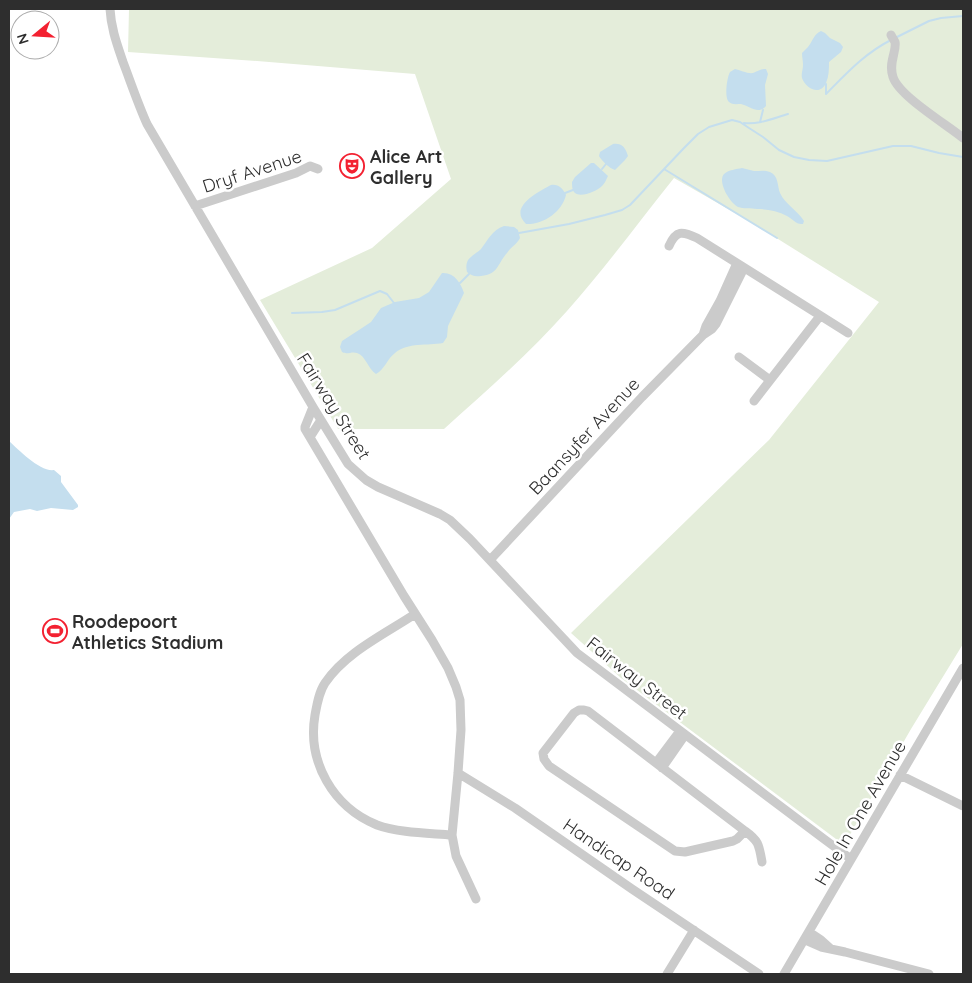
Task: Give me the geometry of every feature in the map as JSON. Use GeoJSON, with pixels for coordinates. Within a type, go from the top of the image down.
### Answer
{"type":"FeatureCollection","features":[{"type":"Feature","properties":{"kind":"street","name":"Fairway Street"},"geometry":{"type":"LineString","coordinates":[[110,9],[114,35],[139,107],[147,124],[348,464],[366,480],[450,520],[577,653],[816,834],[852,859]]}},
{"type":"Feature","properties":{"kind":"street"},"geometry":{"type":"LineString","coordinates":[[893,39],[891,65],[892,76],[896,84],[926,111],[963,138]]}},
{"type":"Feature","properties":{"kind":"street","name":"Dryf Avenue"},"geometry":{"type":"LineString","coordinates":[[195,206],[296,173],[310,166],[318,169]]}},
{"type":"Feature","properties":{"kind":"street"},"geometry":{"type":"LineString","coordinates":[[669,246],[673,236],[688,234],[848,334]]}},
{"type":"Feature","properties":{"kind":"street","name":"Baansyfer Avenue"},"geometry":{"type":"LineString","coordinates":[[490,560],[642,397],[703,335],[712,329],[741,266]]}},
{"type":"Feature","properties":{"kind":"street"},"geometry":{"type":"LineString","coordinates":[[754,400],[820,316]]}},
{"type":"Feature","properties":{"kind":"street"},"geometry":{"type":"LineString","coordinates":[[739,357],[770,380]]}},
{"type":"Feature","properties":{"kind":"street"},"geometry":{"type":"LineString","coordinates":[[313,407],[304,427],[448,668],[456,687],[460,700],[460,730],[452,835],[456,856],[476,899]]}},
{"type":"Feature","properties":{"kind":"street"},"geometry":{"type":"LineString","coordinates":[[310,437],[321,420]]}},
{"type":"Feature","properties":{"kind":"street"},"geometry":{"type":"LineString","coordinates":[[415,614],[348,657],[325,683],[318,699],[314,722],[314,747],[320,769],[333,792],[359,815],[378,825],[392,829],[452,835]]}},
{"type":"Feature","properties":{"kind":"street","name":"Hole In One Avenue"},"geometry":{"type":"LineString","coordinates":[[784,974],[963,668]]}},
{"type":"Feature","properties":{"kind":"street"},"geometry":{"type":"LineString","coordinates":[[745,831],[733,841],[685,852],[675,851],[548,766],[542,756],[543,752],[574,713],[584,710],[751,835],[759,845],[762,862]]}},
{"type":"Feature","properties":{"kind":"street"},"geometry":{"type":"LineString","coordinates":[[659,766],[682,733]]}},
{"type":"Feature","properties":{"kind":"street","name":"Handicap Road"},"geometry":{"type":"LineString","coordinates":[[458,773],[515,808],[759,974]]}},
{"type":"Feature","properties":{"kind":"street"},"geometry":{"type":"LineString","coordinates":[[900,775],[963,806]]}},
{"type":"Feature","properties":{"kind":"street"},"geometry":{"type":"LineString","coordinates":[[667,974],[694,930]]}},
{"type":"Feature","properties":{"kind":"street"},"geometry":{"type":"LineString","coordinates":[[807,936],[821,940],[832,949],[929,974]]}},
{"type":"Feature","properties":{"kind":"green space"},"geometry":{"type":"Polygon","coordinates":[[[129,9],[963,9],[963,644],[844,845],[621,678],[571,633],[769,440],[879,302],[749,221],[674,178],[595,278],[553,327],[444,429],[338,429],[260,300],[372,248],[451,179],[415,74],[128,52],[129,9]]]}},
{"type":"Feature","properties":{"kind":"water"},"geometry":{"type":"Polygon","coordinates":[[[821,31],[843,47],[841,52],[829,62],[826,83],[820,89],[813,90],[802,78],[802,53],[816,34],[821,31]]]}},
{"type":"Feature","properties":{"kind":"water"},"geometry":{"type":"Polygon","coordinates":[[[735,69],[753,73],[766,69],[768,74],[765,85],[766,106],[763,109],[757,110],[741,104],[733,104],[727,100],[726,92],[729,75],[735,69]]]}},
{"type":"Feature","properties":{"kind":"water"},"geometry":{"type":"Polygon","coordinates":[[[613,144],[623,146],[628,156],[615,170],[610,168],[599,156],[600,152],[613,144]]]}},
{"type":"Feature","properties":{"kind":"water"},"geometry":{"type":"Polygon","coordinates":[[[591,163],[594,163],[608,176],[603,185],[597,190],[581,195],[575,193],[572,188],[572,182],[591,163]]]}},
{"type":"Feature","properties":{"kind":"water"},"geometry":{"type":"Polygon","coordinates":[[[742,168],[766,171],[773,174],[782,197],[801,217],[804,221],[803,224],[796,223],[787,216],[776,212],[765,209],[742,208],[735,205],[725,192],[722,178],[728,172],[742,168]]]}},
{"type":"Feature","properties":{"kind":"water"},"geometry":{"type":"Polygon","coordinates":[[[551,185],[556,185],[564,191],[566,195],[564,201],[556,212],[545,220],[526,224],[521,218],[520,212],[523,206],[533,196],[551,185]]]}},
{"type":"Feature","properties":{"kind":"water"},"geometry":{"type":"Polygon","coordinates":[[[504,226],[514,227],[518,230],[520,238],[497,268],[487,275],[481,276],[474,276],[467,272],[468,260],[481,249],[493,233],[504,226]]]}},
{"type":"Feature","properties":{"kind":"water"},"geometry":{"type":"Polygon","coordinates":[[[442,273],[453,276],[464,293],[448,326],[447,337],[443,343],[406,347],[392,355],[376,374],[360,355],[342,352],[340,347],[342,341],[371,322],[381,308],[395,302],[419,298],[429,292],[442,273]]]}},
{"type":"Feature","properties":{"kind":"water"},"geometry":{"type":"Polygon","coordinates":[[[9,441],[36,464],[48,470],[54,470],[61,476],[61,482],[78,507],[73,510],[51,508],[37,511],[30,509],[14,512],[9,519],[9,441]]]}},
{"type":"Feature","properties":{"kind":"waterway"},"geometry":{"type":"LineString","coordinates":[[895,38],[929,21],[963,16]]}},
{"type":"Feature","properties":{"kind":"waterway"},"geometry":{"type":"LineString","coordinates":[[826,94],[864,58],[891,40]]}},
{"type":"Feature","properties":{"kind":"waterway"},"geometry":{"type":"LineString","coordinates":[[826,84],[826,94]]}},
{"type":"Feature","properties":{"kind":"waterway"},"geometry":{"type":"LineString","coordinates":[[760,122],[763,110]]}},
{"type":"Feature","properties":{"kind":"waterway"},"geometry":{"type":"LineString","coordinates":[[744,123],[760,122],[788,114]]}},
{"type":"Feature","properties":{"kind":"waterway"},"geometry":{"type":"LineString","coordinates":[[519,233],[569,224],[622,210],[630,205],[698,134],[709,127],[732,120],[740,122],[779,150],[794,157],[809,160],[827,161],[893,146],[911,146],[963,157]]}},
{"type":"Feature","properties":{"kind":"waterway"},"geometry":{"type":"LineString","coordinates":[[602,169],[606,164]]}},
{"type":"Feature","properties":{"kind":"waterway"},"geometry":{"type":"LineString","coordinates":[[664,169],[777,238]]}},
{"type":"Feature","properties":{"kind":"waterway"},"geometry":{"type":"LineString","coordinates":[[565,193],[573,190]]}},
{"type":"Feature","properties":{"kind":"waterway"},"geometry":{"type":"LineString","coordinates":[[460,283],[469,274]]}},
{"type":"Feature","properties":{"kind":"waterway"},"geometry":{"type":"LineString","coordinates":[[292,313],[335,310],[380,291],[387,294],[394,303]]}},
{"type":"Feature","properties":{"kind":"place","name":"Alice Art Gallery"},"geometry":{"type":"Point","coordinates":[352,166]}},
{"type":"Feature","properties":{"kind":"place","name":"Roodepoort Athletics Stadium"},"geometry":{"type":"Point","coordinates":[55,631]}}]}
